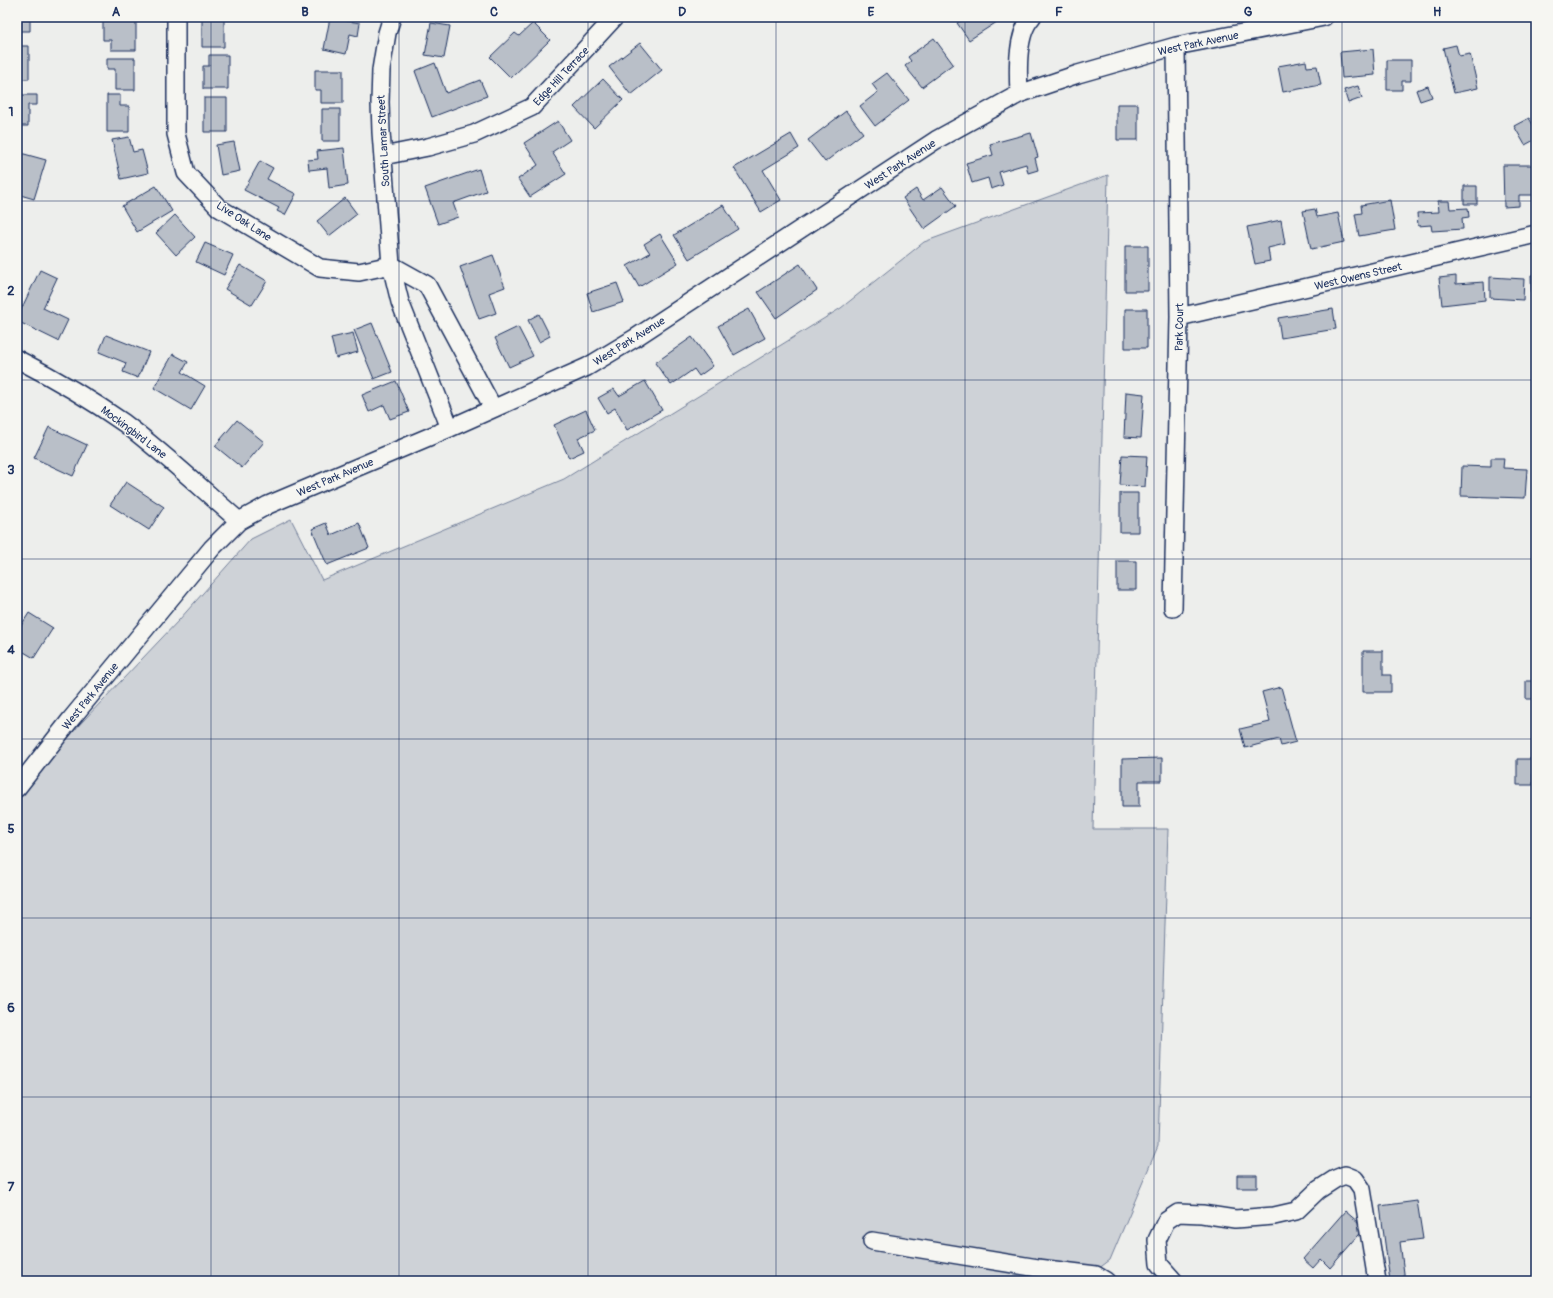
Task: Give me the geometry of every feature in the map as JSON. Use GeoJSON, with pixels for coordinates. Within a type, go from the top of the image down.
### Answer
{"type":"FeatureCollection","features":[{"type":"Feature","properties":{"kind":"street","name":"Live Oak Lane"},"geometry":{"type":"LineString","coordinates":[[176,17],[176,134],[186,173],[219,208],[320,268],[359,272],[391,266]]}},
{"type":"Feature","properties":{"kind":"street","name":"South Lamar Street"},"geometry":{"type":"LineString","coordinates":[[392,17],[387,33],[381,70],[380,102],[391,266],[400,302],[450,428]]}},
{"type":"Feature","properties":{"kind":"street","name":"Edge Hill Terrace"},"geometry":{"type":"LineString","coordinates":[[383,156],[428,147],[474,134],[532,107],[615,17]]}},
{"type":"Feature","properties":{"kind":"street"},"geometry":{"type":"LineString","coordinates":[[1019,94],[1020,47],[1027,22],[1032,17]]}},
{"type":"Feature","properties":{"kind":"street","name":"West Park Avenue"},"geometry":{"type":"LineString","coordinates":[[17,788],[71,719],[212,548],[239,521],[268,505],[587,368],[936,140],[1019,94],[1078,74],[1176,46],[1324,17]]}},
{"type":"Feature","properties":{"kind":"street","name":"Park Court"},"geometry":{"type":"LineString","coordinates":[[1173,608],[1179,317],[1176,46]]}},
{"type":"Feature","properties":{"kind":"street","name":"West Owens Street"},"geometry":{"type":"LineString","coordinates":[[1179,317],[1536,234]]}},
{"type":"Feature","properties":{"kind":"street"},"geometry":{"type":"LineString","coordinates":[[391,266],[427,285],[493,408]]}},
{"type":"Feature","properties":{"kind":"street","name":"Mockingbird Lane"},"geometry":{"type":"LineString","coordinates":[[17,359],[87,398],[123,423],[162,452],[239,521]]}},
{"type":"Feature","properties":{"kind":"street"},"geometry":{"type":"LineString","coordinates":[[1174,1281],[1159,1264],[1157,1240],[1166,1221],[1178,1213],[1202,1214],[1235,1219],[1274,1216],[1296,1210],[1318,1190],[1345,1175],[1355,1179],[1362,1189],[1377,1281]]}},
{"type":"Feature","properties":{"kind":"street"},"geometry":{"type":"LineString","coordinates":[[872,1241],[1038,1268],[1096,1275],[1106,1281]]}},
{"type":"Feature","properties":{"kind":"shaded area"},"geometry":{"type":"Polygon","coordinates":[[[1108,175],[1093,829],[1168,829],[1158,1146],[1110,1260],[1082,1281],[17,1281],[17,795],[27,780],[179,620],[251,539],[291,519],[322,580],[564,479],[841,308],[924,242],[1108,175]]]}},
{"type":"Feature","properties":{"kind":"building"},"geometry":{"type":"Polygon","coordinates":[[[17,17],[30,17],[30,31],[17,31],[17,17]]]}},
{"type":"Feature","properties":{"kind":"building"},"geometry":{"type":"Polygon","coordinates":[[[202,17],[224,17],[224,47],[202,47],[202,17]]]}},
{"type":"Feature","properties":{"kind":"building"},"geometry":{"type":"Polygon","coordinates":[[[440,17],[454,17],[452,21],[440,17]]]}},
{"type":"Feature","properties":{"kind":"building"},"geometry":{"type":"Polygon","coordinates":[[[967,17],[998,17],[1000,20],[969,40],[957,23],[967,17]]]}},
{"type":"Feature","properties":{"kind":"building"},"geometry":{"type":"Polygon","coordinates":[[[330,18],[360,23],[358,36],[350,34],[346,54],[324,49],[330,18]]]}},
{"type":"Feature","properties":{"kind":"building"},"geometry":{"type":"Polygon","coordinates":[[[103,19],[136,19],[136,50],[111,50],[111,40],[103,40],[103,19]]]}},
{"type":"Feature","properties":{"kind":"building"},"geometry":{"type":"Polygon","coordinates":[[[431,23],[450,26],[444,58],[425,55],[431,23]]]}},
{"type":"Feature","properties":{"kind":"building"},"geometry":{"type":"Polygon","coordinates":[[[533,23],[550,40],[511,78],[490,57],[515,33],[519,36],[533,23]]]}},
{"type":"Feature","properties":{"kind":"building"},"geometry":{"type":"Polygon","coordinates":[[[934,38],[953,64],[922,87],[905,66],[911,61],[908,57],[934,38]]]}},
{"type":"Feature","properties":{"kind":"building"},"geometry":{"type":"Polygon","coordinates":[[[640,43],[662,70],[631,95],[609,67],[640,43]]]}},
{"type":"Feature","properties":{"kind":"building"},"geometry":{"type":"Polygon","coordinates":[[[1456,45],[1459,56],[1470,54],[1478,88],[1454,93],[1443,48],[1456,45]]]}},
{"type":"Feature","properties":{"kind":"building"},"geometry":{"type":"Polygon","coordinates":[[[17,46],[29,46],[29,79],[17,79],[17,46]]]}},
{"type":"Feature","properties":{"kind":"building"},"geometry":{"type":"Polygon","coordinates":[[[1373,49],[1375,75],[1342,78],[1340,52],[1373,49]]]}},
{"type":"Feature","properties":{"kind":"building"},"geometry":{"type":"Polygon","coordinates":[[[209,55],[228,55],[228,89],[203,89],[203,66],[209,66],[209,55]]]}},
{"type":"Feature","properties":{"kind":"building"},"geometry":{"type":"Polygon","coordinates":[[[107,58],[135,58],[135,90],[115,90],[115,69],[107,69],[107,58]]]}},
{"type":"Feature","properties":{"kind":"building"},"geometry":{"type":"Polygon","coordinates":[[[1387,60],[1411,60],[1411,81],[1402,81],[1402,90],[1387,90],[1387,60]]]}},
{"type":"Feature","properties":{"kind":"building"},"geometry":{"type":"Polygon","coordinates":[[[1306,61],[1307,67],[1317,66],[1321,85],[1283,92],[1278,66],[1306,61]]]}},
{"type":"Feature","properties":{"kind":"building"},"geometry":{"type":"Polygon","coordinates":[[[435,63],[446,93],[480,80],[487,96],[432,117],[415,71],[435,63]]]}},
{"type":"Feature","properties":{"kind":"building"},"geometry":{"type":"Polygon","coordinates":[[[315,70],[343,70],[343,103],[321,103],[321,90],[315,90],[315,70]]]}},
{"type":"Feature","properties":{"kind":"building"},"geometry":{"type":"Polygon","coordinates":[[[887,73],[909,100],[875,126],[860,106],[878,92],[872,84],[887,73]]]}},
{"type":"Feature","properties":{"kind":"building"},"geometry":{"type":"Polygon","coordinates":[[[603,79],[623,100],[594,128],[574,107],[603,79]]]}},
{"type":"Feature","properties":{"kind":"building"},"geometry":{"type":"Polygon","coordinates":[[[1358,86],[1362,98],[1348,103],[1344,90],[1358,86]]]}},
{"type":"Feature","properties":{"kind":"building"},"geometry":{"type":"Polygon","coordinates":[[[1428,86],[1432,97],[1420,101],[1416,90],[1428,86]]]}},
{"type":"Feature","properties":{"kind":"building"},"geometry":{"type":"Polygon","coordinates":[[[17,95],[37,95],[37,105],[28,105],[28,126],[17,126],[17,95]]]}},
{"type":"Feature","properties":{"kind":"building"},"geometry":{"type":"Polygon","coordinates":[[[107,95],[120,95],[120,106],[129,106],[129,132],[107,132],[107,95]]]}},
{"type":"Feature","properties":{"kind":"building"},"geometry":{"type":"Polygon","coordinates":[[[204,98],[227,98],[227,132],[204,132],[204,98]]]}},
{"type":"Feature","properties":{"kind":"building"},"geometry":{"type":"Polygon","coordinates":[[[1117,104],[1138,104],[1138,140],[1117,140],[1117,104]]]}},
{"type":"Feature","properties":{"kind":"building"},"geometry":{"type":"Polygon","coordinates":[[[322,109],[340,109],[340,141],[322,141],[322,109]]]}},
{"type":"Feature","properties":{"kind":"building"},"geometry":{"type":"Polygon","coordinates":[[[846,111],[863,133],[825,162],[808,140],[846,111]]]}},
{"type":"Feature","properties":{"kind":"building"},"geometry":{"type":"Polygon","coordinates":[[[1529,118],[1536,130],[1536,139],[1525,145],[1514,126],[1529,118]]]}},
{"type":"Feature","properties":{"kind":"building"},"geometry":{"type":"Polygon","coordinates":[[[558,121],[570,140],[552,152],[566,174],[530,197],[518,179],[538,165],[524,143],[558,121]]]}},
{"type":"Feature","properties":{"kind":"building"},"geometry":{"type":"Polygon","coordinates":[[[1031,133],[1038,157],[1035,158],[1038,170],[1028,173],[1026,164],[999,172],[1003,185],[991,189],[988,178],[972,183],[966,163],[993,155],[990,144],[1031,133]]]}},
{"type":"Feature","properties":{"kind":"building"},"geometry":{"type":"Polygon","coordinates":[[[791,134],[799,148],[763,170],[781,200],[761,212],[734,168],[791,134]]]}},
{"type":"Feature","properties":{"kind":"building"},"geometry":{"type":"Polygon","coordinates":[[[129,137],[133,152],[142,150],[148,173],[121,179],[112,140],[129,137]]]}},
{"type":"Feature","properties":{"kind":"building"},"geometry":{"type":"Polygon","coordinates":[[[234,142],[240,171],[221,175],[216,145],[234,142]]]}},
{"type":"Feature","properties":{"kind":"building"},"geometry":{"type":"Polygon","coordinates":[[[344,148],[348,185],[329,188],[327,168],[309,170],[308,160],[318,159],[317,151],[344,148]]]}},
{"type":"Feature","properties":{"kind":"building"},"geometry":{"type":"Polygon","coordinates":[[[17,152],[46,160],[34,199],[17,194],[17,180],[21,165],[17,164],[17,152]]]}},
{"type":"Feature","properties":{"kind":"building"},"geometry":{"type":"Polygon","coordinates":[[[260,161],[273,168],[267,179],[296,194],[285,215],[277,211],[279,208],[244,190],[260,161]]]}},
{"type":"Feature","properties":{"kind":"building"},"geometry":{"type":"Polygon","coordinates":[[[1503,165],[1536,165],[1536,195],[1519,195],[1519,206],[1504,207],[1503,165]]]}},
{"type":"Feature","properties":{"kind":"building"},"geometry":{"type":"Polygon","coordinates":[[[479,169],[486,191],[453,203],[458,217],[438,224],[425,188],[479,169]]]}},
{"type":"Feature","properties":{"kind":"building"},"geometry":{"type":"Polygon","coordinates":[[[156,186],[172,211],[137,232],[122,206],[156,186]]]}},
{"type":"Feature","properties":{"kind":"building"},"geometry":{"type":"Polygon","coordinates":[[[1464,186],[1477,186],[1477,204],[1464,204],[1464,186]]]}},
{"type":"Feature","properties":{"kind":"building"},"geometry":{"type":"Polygon","coordinates":[[[942,187],[956,206],[924,229],[903,198],[916,189],[923,200],[942,187]]]}},
{"type":"Feature","properties":{"kind":"building"},"geometry":{"type":"Polygon","coordinates":[[[345,198],[357,214],[329,236],[317,221],[345,198]]]}},
{"type":"Feature","properties":{"kind":"building"},"geometry":{"type":"Polygon","coordinates":[[[1390,200],[1395,230],[1359,236],[1355,214],[1362,213],[1361,205],[1390,200]]]}},
{"type":"Feature","properties":{"kind":"building"},"geometry":{"type":"Polygon","coordinates":[[[1438,201],[1449,201],[1450,209],[1468,208],[1469,217],[1462,218],[1463,229],[1432,231],[1431,225],[1418,226],[1417,213],[1439,212],[1438,201]]]}},
{"type":"Feature","properties":{"kind":"building"},"geometry":{"type":"Polygon","coordinates":[[[723,205],[738,229],[689,259],[674,235],[723,205]]]}},
{"type":"Feature","properties":{"kind":"building"},"geometry":{"type":"Polygon","coordinates":[[[1315,209],[1317,217],[1338,213],[1344,242],[1311,249],[1303,211],[1315,209]]]}},
{"type":"Feature","properties":{"kind":"building"},"geometry":{"type":"Polygon","coordinates":[[[175,215],[195,237],[176,255],[156,233],[175,215]]]}},
{"type":"Feature","properties":{"kind":"building"},"geometry":{"type":"Polygon","coordinates":[[[1281,220],[1285,244],[1268,248],[1270,261],[1255,264],[1247,227],[1281,220]]]}},
{"type":"Feature","properties":{"kind":"building"},"geometry":{"type":"Polygon","coordinates":[[[660,234],[678,263],[639,287],[627,266],[650,253],[644,244],[660,234]]]}},
{"type":"Feature","properties":{"kind":"building"},"geometry":{"type":"Polygon","coordinates":[[[205,243],[233,255],[224,275],[196,262],[205,243]]]}},
{"type":"Feature","properties":{"kind":"building"},"geometry":{"type":"Polygon","coordinates":[[[1125,246],[1148,246],[1148,291],[1125,291],[1125,246]]]}},
{"type":"Feature","properties":{"kind":"building"},"geometry":{"type":"Polygon","coordinates":[[[493,255],[505,287],[489,293],[496,313],[479,319],[460,267],[493,255]]]}},
{"type":"Feature","properties":{"kind":"building"},"geometry":{"type":"Polygon","coordinates":[[[800,264],[817,290],[776,318],[758,292],[800,264]]]}},
{"type":"Feature","properties":{"kind":"building"},"geometry":{"type":"Polygon","coordinates":[[[240,265],[267,281],[252,305],[225,289],[240,265]]]}},
{"type":"Feature","properties":{"kind":"building"},"geometry":{"type":"Polygon","coordinates":[[[40,270],[57,278],[43,308],[68,320],[58,341],[17,321],[17,318],[40,270]]]}},
{"type":"Feature","properties":{"kind":"building"},"geometry":{"type":"Polygon","coordinates":[[[1531,275],[1536,275],[1536,310],[1532,310],[1531,275]]]}},
{"type":"Feature","properties":{"kind":"building"},"geometry":{"type":"Polygon","coordinates":[[[1456,276],[1456,284],[1484,282],[1485,300],[1442,305],[1439,278],[1456,276]]]}},
{"type":"Feature","properties":{"kind":"building"},"geometry":{"type":"Polygon","coordinates":[[[1490,277],[1524,279],[1523,300],[1490,298],[1490,277]]]}},
{"type":"Feature","properties":{"kind":"building"},"geometry":{"type":"Polygon","coordinates":[[[617,283],[624,302],[593,312],[587,293],[617,283]]]}},
{"type":"Feature","properties":{"kind":"building"},"geometry":{"type":"Polygon","coordinates":[[[749,309],[765,338],[734,355],[718,326],[749,309]]]}},
{"type":"Feature","properties":{"kind":"building"},"geometry":{"type":"Polygon","coordinates":[[[1125,309],[1147,309],[1147,348],[1125,348],[1125,309]]]}},
{"type":"Feature","properties":{"kind":"building"},"geometry":{"type":"Polygon","coordinates":[[[1333,309],[1336,329],[1281,338],[1278,318],[1333,309]]]}},
{"type":"Feature","properties":{"kind":"building"},"geometry":{"type":"Polygon","coordinates":[[[539,314],[550,336],[539,342],[528,320],[539,314]]]}},
{"type":"Feature","properties":{"kind":"building"},"geometry":{"type":"Polygon","coordinates":[[[372,323],[392,372],[374,379],[354,330],[372,323]]]}},
{"type":"Feature","properties":{"kind":"building"},"geometry":{"type":"Polygon","coordinates":[[[518,327],[533,356],[509,367],[495,338],[518,327]]]}},
{"type":"Feature","properties":{"kind":"building"},"geometry":{"type":"Polygon","coordinates":[[[353,333],[358,352],[336,358],[331,338],[353,333]]]}},
{"type":"Feature","properties":{"kind":"building"},"geometry":{"type":"Polygon","coordinates":[[[106,335],[149,352],[138,378],[123,372],[126,363],[99,352],[106,335]]]}},
{"type":"Feature","properties":{"kind":"building"},"geometry":{"type":"Polygon","coordinates":[[[692,337],[713,366],[699,376],[694,369],[671,385],[655,363],[692,337]]]}},
{"type":"Feature","properties":{"kind":"building"},"geometry":{"type":"Polygon","coordinates":[[[173,354],[188,362],[182,372],[205,386],[191,410],[154,388],[173,354]]]}},
{"type":"Feature","properties":{"kind":"building"},"geometry":{"type":"Polygon","coordinates":[[[396,381],[409,412],[390,419],[384,405],[369,412],[362,395],[396,381]]]}},
{"type":"Feature","properties":{"kind":"building"},"geometry":{"type":"Polygon","coordinates":[[[645,381],[662,410],[627,430],[615,408],[607,413],[598,398],[614,389],[619,396],[645,381]]]}},
{"type":"Feature","properties":{"kind":"building"},"geometry":{"type":"Polygon","coordinates":[[[1126,392],[1144,394],[1141,438],[1124,437],[1126,392]]]}},
{"type":"Feature","properties":{"kind":"building"},"geometry":{"type":"Polygon","coordinates":[[[586,410],[595,430],[578,438],[584,451],[569,458],[554,425],[586,410]]]}},
{"type":"Feature","properties":{"kind":"building"},"geometry":{"type":"Polygon","coordinates":[[[237,420],[264,442],[242,468],[215,446],[237,420]]]}},
{"type":"Feature","properties":{"kind":"building"},"geometry":{"type":"Polygon","coordinates":[[[49,427],[87,445],[73,476],[34,458],[49,427]]]}},
{"type":"Feature","properties":{"kind":"building"},"geometry":{"type":"Polygon","coordinates":[[[1122,455],[1147,456],[1145,487],[1120,485],[1122,455]]]}},
{"type":"Feature","properties":{"kind":"building"},"geometry":{"type":"Polygon","coordinates":[[[1491,458],[1504,458],[1503,468],[1527,469],[1525,498],[1461,496],[1462,466],[1491,467],[1491,458]]]}},
{"type":"Feature","properties":{"kind":"building"},"geometry":{"type":"Polygon","coordinates":[[[126,482],[164,507],[149,530],[110,505],[126,482]]]}},
{"type":"Feature","properties":{"kind":"building"},"geometry":{"type":"Polygon","coordinates":[[[1120,493],[1138,493],[1138,532],[1120,532],[1120,493]]]}},
{"type":"Feature","properties":{"kind":"building"},"geometry":{"type":"Polygon","coordinates":[[[326,523],[331,535],[359,523],[369,548],[327,565],[312,529],[326,523]]]}},
{"type":"Feature","properties":{"kind":"building"},"geometry":{"type":"Polygon","coordinates":[[[1117,561],[1136,561],[1136,590],[1117,590],[1117,561]]]}},
{"type":"Feature","properties":{"kind":"building"},"geometry":{"type":"Polygon","coordinates":[[[29,613],[53,628],[34,658],[17,648],[17,632],[29,613]]]}},
{"type":"Feature","properties":{"kind":"building"},"geometry":{"type":"Polygon","coordinates":[[[1363,651],[1383,651],[1383,675],[1391,675],[1391,692],[1363,692],[1363,651]]]}},
{"type":"Feature","properties":{"kind":"building"},"geometry":{"type":"Polygon","coordinates":[[[1526,681],[1536,681],[1536,706],[1534,706],[1534,699],[1526,699],[1526,681]]]}},
{"type":"Feature","properties":{"kind":"building"},"geometry":{"type":"Polygon","coordinates":[[[1281,687],[1296,742],[1281,746],[1279,739],[1245,748],[1240,729],[1270,722],[1262,692],[1281,687]]]}},
{"type":"Feature","properties":{"kind":"building"},"geometry":{"type":"Polygon","coordinates":[[[1162,758],[1162,781],[1139,781],[1139,807],[1122,807],[1122,759],[1162,758]]]}},
{"type":"Feature","properties":{"kind":"building"},"geometry":{"type":"Polygon","coordinates":[[[1517,759],[1533,759],[1533,785],[1517,785],[1517,759]]]}},
{"type":"Feature","properties":{"kind":"building"},"geometry":{"type":"Polygon","coordinates":[[[1237,1175],[1257,1175],[1257,1188],[1237,1188],[1237,1175]]]}},
{"type":"Feature","properties":{"kind":"building"},"geometry":{"type":"Polygon","coordinates":[[[1417,1201],[1423,1239],[1400,1242],[1405,1281],[1390,1281],[1380,1206],[1417,1201]]]}},
{"type":"Feature","properties":{"kind":"building"},"geometry":{"type":"Polygon","coordinates":[[[1345,1211],[1365,1228],[1330,1268],[1321,1259],[1313,1268],[1303,1259],[1345,1211]]]}}]}
